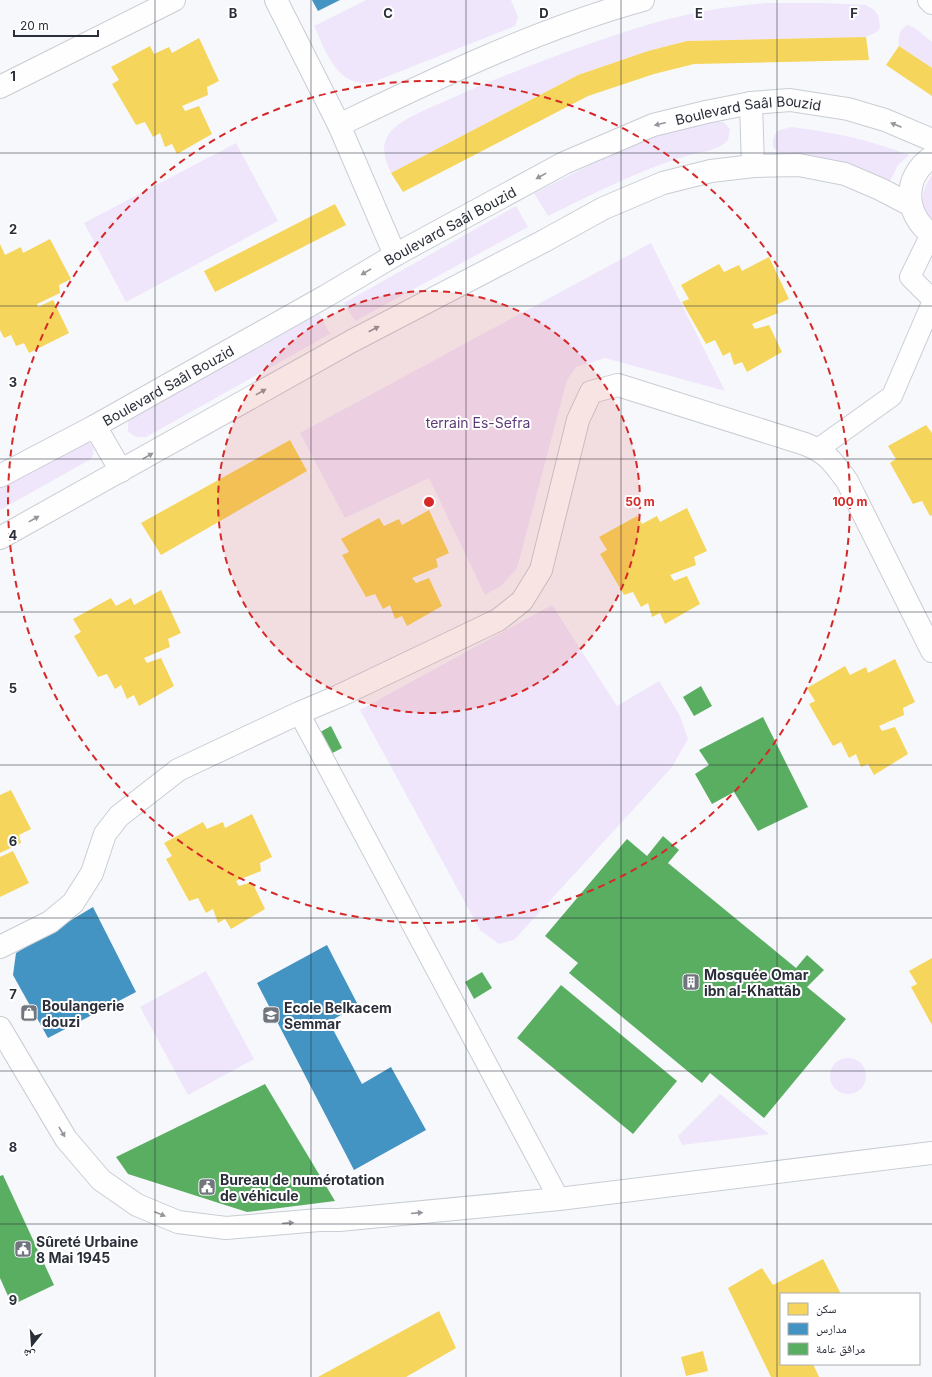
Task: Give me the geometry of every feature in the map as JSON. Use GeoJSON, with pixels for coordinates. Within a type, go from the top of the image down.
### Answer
{"type":"FeatureCollection","features":[{"type":"Feature","properties":{"kind":"street"},"geometry":{"type":"LineString","coordinates":[[0,87],[174,0]]}},
{"type":"Feature","properties":{"kind":"street"},"geometry":{"type":"LineString","coordinates":[[276,0],[339,125],[395,255]]}},
{"type":"Feature","properties":{"kind":"street"},"geometry":{"type":"LineString","coordinates":[[339,125],[413,90],[523,42],[588,17],[644,0]]}},
{"type":"Feature","properties":{"kind":"street"},"geometry":{"type":"LineString","coordinates":[[929,0],[932,3]]}},
{"type":"Feature","properties":{"kind":"street","name":"Boulevard Saâl Bouzid"},"geometry":{"type":"LineString","coordinates":[[0,476],[95,426],[326,296],[395,255],[564,163],[653,126],[706,112],[751,103],[790,100],[848,110],[885,120],[932,140]]}},
{"type":"Feature","properties":{"kind":"street"},"geometry":{"type":"LineString","coordinates":[[751,103],[753,166]]}},
{"type":"Feature","properties":{"kind":"street"},"geometry":{"type":"LineString","coordinates":[[932,156],[924,162],[915,174],[910,189],[911,205],[915,216],[921,226],[932,235],[910,278],[932,299]]}},
{"type":"Feature","properties":{"kind":"street"},"geometry":{"type":"LineString","coordinates":[[0,538],[352,341],[604,208],[663,183],[711,171],[753,166],[799,165],[845,174],[880,188],[911,205]]}},
{"type":"Feature","properties":{"kind":"street"},"geometry":{"type":"LineString","coordinates":[[818,449],[892,396],[932,303]]}},
{"type":"Feature","properties":{"kind":"street"},"geometry":{"type":"LineString","coordinates":[[0,947],[50,922],[73,903],[92,873],[105,834],[119,816],[178,770],[299,713],[339,696],[498,620],[522,601],[541,570],[578,420],[591,392],[618,385],[818,449],[832,460],[847,481],[932,651]]}},
{"type":"Feature","properties":{"kind":"street"},"geometry":{"type":"LineString","coordinates":[[95,426],[121,471]]}},
{"type":"Feature","properties":{"kind":"street"},"geometry":{"type":"LineString","coordinates":[[299,713],[559,1199]]}},
{"type":"Feature","properties":{"kind":"street"},"geometry":{"type":"LineString","coordinates":[[0,1028],[66,1138],[101,1180],[137,1205],[178,1222],[226,1228],[319,1220],[339,1220],[559,1199],[932,1153]]}},
{"type":"Feature","properties":{"kind":"green space"},"geometry":{"type":"Polygon","coordinates":[[[366,0],[511,0],[518,17],[515,26],[376,81],[364,83],[345,77],[338,71],[327,53],[314,26],[366,0]]]}},
{"type":"Feature","properties":{"kind":"green space"},"geometry":{"type":"Polygon","coordinates":[[[766,3],[866,5],[874,10],[878,15],[880,27],[877,32],[866,37],[687,41],[648,51],[578,75],[391,173],[384,150],[384,145],[388,135],[399,124],[426,110],[538,63],[634,29],[690,14],[728,7],[766,3]]]}},
{"type":"Feature","properties":{"kind":"green space"},"geometry":{"type":"Polygon","coordinates":[[[908,25],[915,28],[932,42],[932,68],[899,46],[901,31],[908,25]]]}},
{"type":"Feature","properties":{"kind":"green space"},"geometry":{"type":"Polygon","coordinates":[[[712,121],[723,122],[730,129],[728,140],[719,147],[686,156],[650,169],[616,183],[548,216],[534,193],[620,150],[664,133],[712,121]]]}},
{"type":"Feature","properties":{"kind":"green space"},"geometry":{"type":"Polygon","coordinates":[[[791,127],[851,137],[909,155],[898,165],[890,181],[864,170],[814,156],[779,153],[773,147],[773,139],[777,131],[791,127]]]}},
{"type":"Feature","properties":{"kind":"green space"},"geometry":{"type":"Polygon","coordinates":[[[236,143],[278,221],[126,302],[84,223],[236,143]]]}},
{"type":"Feature","properties":{"kind":"green space"},"geometry":{"type":"Polygon","coordinates":[[[932,175],[932,220],[925,209],[923,198],[928,180],[932,175]]]}},
{"type":"Feature","properties":{"kind":"green space"},"geometry":{"type":"Polygon","coordinates":[[[516,206],[528,227],[355,321],[344,303],[516,206]]]}},
{"type":"Feature","properties":{"kind":"green space","name":"terrain Es-Sefra"},"geometry":{"type":"Polygon","coordinates":[[[651,243],[725,391],[605,358],[576,367],[567,380],[517,568],[502,585],[485,595],[429,478],[345,518],[300,433],[651,243]]]}},
{"type":"Feature","properties":{"kind":"green space"},"geometry":{"type":"Polygon","coordinates":[[[319,314],[330,334],[146,437],[136,437],[128,431],[128,422],[133,415],[319,314]]]}},
{"type":"Feature","properties":{"kind":"green space"},"geometry":{"type":"Polygon","coordinates":[[[88,441],[94,449],[91,459],[0,510],[0,486],[88,441]]]}},
{"type":"Feature","properties":{"kind":"green space"},"geometry":{"type":"Polygon","coordinates":[[[552,605],[617,706],[659,681],[680,716],[688,739],[672,767],[514,940],[499,944],[480,930],[360,710],[552,605]]]}},
{"type":"Feature","properties":{"kind":"green space"},"geometry":{"type":"Polygon","coordinates":[[[206,971],[254,1059],[188,1095],[140,1007],[206,971]]]}},
{"type":"Feature","properties":{"kind":"green space"},"geometry":{"type":"Polygon","coordinates":[[[852,1058],[861,1063],[865,1069],[865,1083],[861,1089],[852,1094],[844,1094],[835,1089],[831,1083],[830,1072],[835,1063],[841,1059],[852,1058]]]}},
{"type":"Feature","properties":{"kind":"green space"},"geometry":{"type":"Polygon","coordinates":[[[720,1094],[769,1134],[682,1145],[678,1136],[720,1094]]]}},
{"type":"Feature","properties":{"kind":"building: سكن"},"geometry":{"type":"Polygon","coordinates":[[[866,37],[869,60],[694,64],[654,74],[588,96],[403,192],[391,173],[578,75],[648,51],[687,41],[866,37]]]}},
{"type":"Feature","properties":{"kind":"building: سكن"},"geometry":{"type":"Polygon","coordinates":[[[199,38],[219,81],[207,87],[208,95],[182,106],[185,111],[199,106],[212,134],[177,154],[172,144],[165,147],[160,133],[153,137],[145,122],[136,125],[112,84],[119,80],[111,67],[150,46],[154,54],[169,47],[172,53],[199,38]]]}},
{"type":"Feature","properties":{"kind":"building: سكن"},"geometry":{"type":"Polygon","coordinates":[[[899,46],[932,68],[932,96],[886,65],[899,46]]]}},
{"type":"Feature","properties":{"kind":"building: سكن"},"geometry":{"type":"Polygon","coordinates":[[[335,204],[346,225],[215,292],[204,271],[335,204]]]}},
{"type":"Feature","properties":{"kind":"building: سكن"},"geometry":{"type":"Polygon","coordinates":[[[50,239],[71,279],[59,285],[60,293],[37,304],[38,307],[53,300],[69,333],[29,353],[24,343],[16,346],[11,335],[4,338],[0,330],[0,244],[5,255],[21,247],[23,253],[50,239]]]}},
{"type":"Feature","properties":{"kind":"building: سكن"},"geometry":{"type":"Polygon","coordinates":[[[769,257],[789,299],[776,305],[778,313],[752,324],[755,329],[769,325],[782,352],[747,372],[742,362],[734,365],[730,352],[723,356],[715,340],[706,344],[682,302],[689,299],[681,285],[719,264],[724,272],[739,265],[742,271],[769,257]]]}},
{"type":"Feature","properties":{"kind":"building: سكن"},"geometry":{"type":"Polygon","coordinates":[[[926,425],[932,433],[932,515],[930,516],[922,501],[913,504],[890,463],[896,459],[888,446],[926,425]]]}},
{"type":"Feature","properties":{"kind":"building: سكن"},"geometry":{"type":"Polygon","coordinates":[[[290,440],[307,471],[161,555],[141,523],[290,440]]]}},
{"type":"Feature","properties":{"kind":"building: سكن"},"geometry":{"type":"Polygon","coordinates":[[[687,508],[707,551],[694,557],[696,565],[670,575],[674,581],[687,576],[700,604],[665,624],[660,613],[652,617],[648,603],[641,607],[633,592],[624,595],[600,554],[607,550],[599,537],[637,516],[642,524],[657,516],[660,522],[687,508]]]}},
{"type":"Feature","properties":{"kind":"building: سكن"},"geometry":{"type":"Polygon","coordinates":[[[429,510],[449,553],[436,559],[438,567],[412,578],[416,583],[429,578],[442,606],[407,626],[402,616],[395,619],[390,605],[383,609],[375,594],[366,597],[342,555],[349,552],[341,539],[379,518],[384,526],[399,519],[402,525],[429,510]]]}},
{"type":"Feature","properties":{"kind":"building: سكن"},"geometry":{"type":"Polygon","coordinates":[[[161,590],[181,633],[168,639],[170,647],[144,658],[147,663],[161,658],[174,686],[139,706],[134,695],[127,699],[121,685],[115,689],[107,674],[98,677],[74,636],[81,632],[73,619],[111,598],[116,606],[131,598],[134,605],[161,590]]]}},
{"type":"Feature","properties":{"kind":"building: سكن"},"geometry":{"type":"Polygon","coordinates":[[[895,659],[915,702],[903,708],[904,715],[879,726],[882,731],[895,727],[908,754],[874,775],[868,764],[861,767],[856,754],[849,758],[841,742],[833,746],[809,704],[815,701],[807,688],[845,666],[850,675],[866,667],[868,673],[895,659]]]}},
{"type":"Feature","properties":{"kind":"building: سكن"},"geometry":{"type":"Polygon","coordinates":[[[11,790],[31,829],[19,835],[21,843],[0,853],[0,795],[11,790]]]}},
{"type":"Feature","properties":{"kind":"building: سكن"},"geometry":{"type":"Polygon","coordinates":[[[252,814],[272,857],[260,863],[261,871],[236,881],[239,886],[252,882],[265,909],[231,929],[225,919],[218,923],[213,909],[206,913],[198,898],[189,901],[166,859],[172,856],[164,843],[203,822],[207,829],[223,822],[225,828],[252,814]]]}},
{"type":"Feature","properties":{"kind":"building: سكن"},"geometry":{"type":"Polygon","coordinates":[[[13,851],[29,883],[0,897],[0,857],[13,851]]]}},
{"type":"Feature","properties":{"kind":"building: سكن"},"geometry":{"type":"Polygon","coordinates":[[[932,958],[932,1025],[911,987],[917,984],[909,971],[932,958]]]}},
{"type":"Feature","properties":{"kind":"building: سكن"},"geometry":{"type":"Polygon","coordinates":[[[282,1123],[299,1152],[293,1155],[297,1162],[259,1184],[254,1176],[224,1193],[214,1176],[192,1189],[180,1184],[170,1178],[155,1155],[170,1147],[168,1143],[194,1128],[199,1137],[212,1129],[226,1155],[282,1123]]]}},
{"type":"Feature","properties":{"kind":"building: سكن"},"geometry":{"type":"Polygon","coordinates":[[[823,1259],[840,1293],[780,1293],[780,1365],[813,1365],[819,1377],[771,1377],[728,1288],[762,1268],[773,1285],[823,1259]]]}},
{"type":"Feature","properties":{"kind":"building: سكن"},"geometry":{"type":"Polygon","coordinates":[[[439,1311],[456,1348],[406,1377],[318,1377],[439,1311]]]}},
{"type":"Feature","properties":{"kind":"building: سكن"},"geometry":{"type":"Polygon","coordinates":[[[703,1351],[708,1371],[686,1376],[681,1357],[703,1351]]]}},
{"type":"Feature","properties":{"kind":"building: مدارس"},"geometry":{"type":"Polygon","coordinates":[[[312,0],[340,0],[318,11],[312,0]]]}},
{"type":"Feature","properties":{"kind":"building: مدارس"},"geometry":{"type":"Polygon","coordinates":[[[93,907],[136,992],[48,1038],[13,975],[16,953],[93,907]]]}},
{"type":"Feature","properties":{"kind":"building: مدارس"},"geometry":{"type":"Polygon","coordinates":[[[327,945],[358,1005],[329,1022],[362,1084],[391,1067],[426,1130],[354,1170],[257,983],[327,945]]]}},
{"type":"Feature","properties":{"kind":"building: مرافق عامة"},"geometry":{"type":"Polygon","coordinates":[[[701,686],[712,706],[694,716],[683,697],[701,686]]]}},
{"type":"Feature","properties":{"kind":"building: مرافق عامة"},"geometry":{"type":"Polygon","coordinates":[[[763,717],[808,807],[758,831],[734,792],[712,804],[695,774],[709,765],[699,750],[763,717]]]}},
{"type":"Feature","properties":{"kind":"building: مرافق عامة"},"geometry":{"type":"Polygon","coordinates":[[[331,726],[342,748],[325,757],[313,736],[331,726]]]}},
{"type":"Feature","properties":{"kind":"building: مرافق عامة","name":"Mosquée Omar ibn al-Khattâb"},"geometry":{"type":"Polygon","coordinates":[[[663,836],[679,850],[668,863],[796,968],[807,955],[824,970],[807,987],[846,1019],[764,1118],[710,1073],[702,1083],[569,973],[578,963],[545,936],[627,839],[647,856],[663,836]]]}},
{"type":"Feature","properties":{"kind":"building: مرافق عامة"},"geometry":{"type":"Polygon","coordinates":[[[482,972],[492,988],[474,999],[465,982],[482,972]]]}},
{"type":"Feature","properties":{"kind":"building: مرافق عامة"},"geometry":{"type":"Polygon","coordinates":[[[561,985],[677,1081],[633,1134],[517,1038],[561,985]]]}},
{"type":"Feature","properties":{"kind":"building: مرافق عامة"},"geometry":{"type":"Polygon","coordinates":[[[265,1084],[335,1201],[247,1212],[128,1174],[116,1157],[265,1084]]]}},
{"type":"Feature","properties":{"kind":"building: مرافق عامة"},"geometry":{"type":"Polygon","coordinates":[[[3,1175],[54,1285],[12,1305],[0,1278],[0,1176],[3,1175]]]}},
{"type":"Feature","properties":{"kind":"place","name":"Mosquée Omar ibn al-Khattâb"},"geometry":{"type":"Point","coordinates":[691,982]}},
{"type":"Feature","properties":{"kind":"place","name":"Boulangerie douzi"},"geometry":{"type":"Point","coordinates":[29,1013]}},
{"type":"Feature","properties":{"kind":"place","name":"Ecole Belkacem Semmar"},"geometry":{"type":"Point","coordinates":[271,1015]}},
{"type":"Feature","properties":{"kind":"place","name":"Bureau de numérotation de véhicule"},"geometry":{"type":"Point","coordinates":[207,1187]}},
{"type":"Feature","properties":{"kind":"place","name":"Sûreté Urbaine 8 Mai 1945"},"geometry":{"type":"Point","coordinates":[23,1249]}}]}
